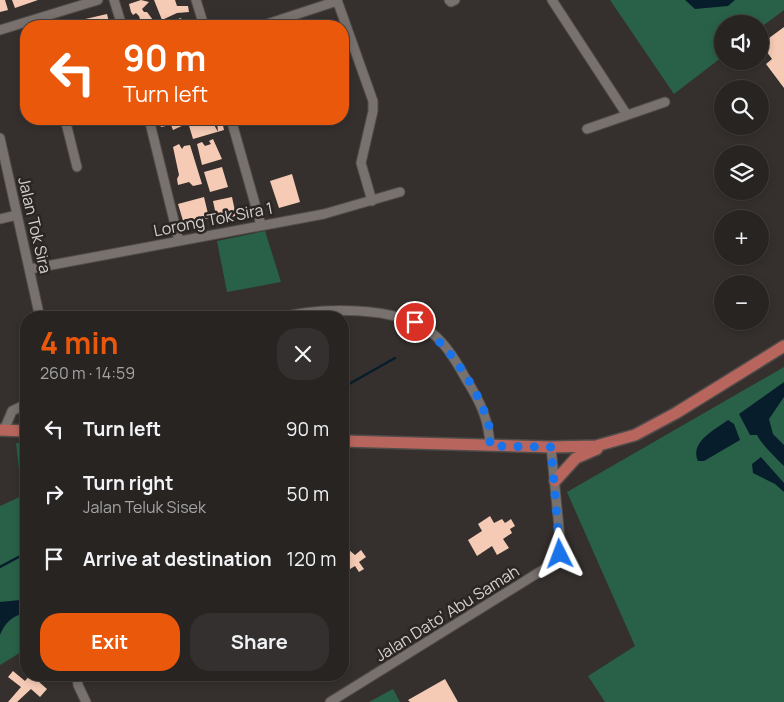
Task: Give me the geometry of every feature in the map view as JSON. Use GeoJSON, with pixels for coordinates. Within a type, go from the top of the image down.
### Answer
{"type":"FeatureCollection","features":[{"type":"Feature","properties":{"kind":"main road"},"geometry":{"type":"LineString","coordinates":[[555,481],[576,458],[635,435],[664,420],[784,346]]}},
{"type":"Feature","properties":{"kind":"main road"},"geometry":{"type":"LineString","coordinates":[[2,430],[20,431]]}},
{"type":"Feature","properties":{"kind":"main road"},"geometry":{"type":"LineString","coordinates":[[349,441],[551,447],[584,447],[610,444]]}},
{"type":"Feature","properties":{"kind":"street"},"geometry":{"type":"LineString","coordinates":[[47,20],[98,0]]}},
{"type":"Feature","properties":{"kind":"street"},"geometry":{"type":"LineString","coordinates":[[114,0],[120,20]]}},
{"type":"Feature","properties":{"kind":"street"},"geometry":{"type":"LineString","coordinates":[[196,0],[202,20]]}},
{"type":"Feature","properties":{"kind":"street"},"geometry":{"type":"LineString","coordinates":[[279,20],[337,0],[344,20]]}},
{"type":"Feature","properties":{"kind":"street"},"geometry":{"type":"LineString","coordinates":[[449,0],[451,2],[455,0]]}},
{"type":"Feature","properties":{"kind":"street"},"geometry":{"type":"LineString","coordinates":[[552,0],[627,115]]}},
{"type":"Feature","properties":{"kind":"street"},"geometry":{"type":"LineString","coordinates":[[0,30],[20,26]]}},
{"type":"Feature","properties":{"kind":"street"},"geometry":{"type":"LineString","coordinates":[[349,34],[373,101],[372,116],[361,163],[372,201]]}},
{"type":"Feature","properties":{"kind":"street"},"geometry":{"type":"LineString","coordinates":[[587,129],[665,102]]}},
{"type":"Feature","properties":{"kind":"street"},"geometry":{"type":"LineString","coordinates":[[67,125],[77,167]]}},
{"type":"Feature","properties":{"kind":"street"},"geometry":{"type":"LineString","coordinates":[[151,125],[179,241]]}},
{"type":"Feature","properties":{"kind":"street"},"geometry":{"type":"LineString","coordinates":[[233,125],[261,225]]}},
{"type":"Feature","properties":{"kind":"street","name":"Jalan Tok Sira"},"geometry":{"type":"LineString","coordinates":[[0,138],[39,311]]}},
{"type":"Feature","properties":{"kind":"street","name":"Lorong Tok Sira 1"},"geometry":{"type":"LineString","coordinates":[[30,269],[324,214],[400,192]]}},
{"type":"Feature","properties":{"kind":"street"},"geometry":{"type":"LineString","coordinates":[[0,219],[17,214]]}},
{"type":"Feature","properties":{"kind":"street"},"geometry":{"type":"LineString","coordinates":[[316,311],[336,311]]}},
{"type":"Feature","properties":{"kind":"street"},"geometry":{"type":"LineString","coordinates":[[349,312],[415,322],[442,343],[474,392],[488,420],[490,446]]}},
{"type":"Feature","properties":{"kind":"street"},"geometry":{"type":"LineString","coordinates":[[2,430],[12,411],[20,407]]}},
{"type":"Feature","properties":{"kind":"street","name":"Jalan Dato' Abu Samah"},"geometry":{"type":"LineString","coordinates":[[330,702],[557,561],[561,548],[551,447]]}},
{"type":"Feature","properties":{"kind":"street"},"geometry":{"type":"LineString","coordinates":[[78,681],[86,702]]}},
{"type":"Feature","properties":{"kind":"green space"},"geometry":{"type":"Polygon","coordinates":[[[610,0],[784,0],[784,10],[769,21],[769,15],[714,15],[714,63],[674,94],[610,0]]]}},
{"type":"Feature","properties":{"kind":"green space"},"geometry":{"type":"Polygon","coordinates":[[[265,231],[281,282],[227,292],[217,241],[265,231]]]}},
{"type":"Feature","properties":{"kind":"green space"},"geometry":{"type":"Polygon","coordinates":[[[784,367],[784,702],[605,702],[588,676],[635,646],[567,492],[784,367]]]}},
{"type":"Feature","properties":{"kind":"green space"},"geometry":{"type":"Polygon","coordinates":[[[16,443],[20,443],[20,478],[16,443]]]}},
{"type":"Feature","properties":{"kind":"green space"},"geometry":{"type":"Polygon","coordinates":[[[20,497],[20,653],[0,665],[0,506],[20,497]]]}},
{"type":"Feature","properties":{"kind":"green space"},"geometry":{"type":"Polygon","coordinates":[[[393,689],[400,702],[369,702],[393,689]]]}},
{"type":"Feature","properties":{"kind":"water"},"geometry":{"type":"Polygon","coordinates":[[[685,0],[735,0],[728,6],[695,9],[685,0]]]}},
{"type":"Feature","properties":{"kind":"water"},"geometry":{"type":"Polygon","coordinates":[[[784,382],[784,397],[769,419],[773,434],[784,445],[784,466],[765,447],[757,435],[750,435],[739,414],[784,382]]]}},
{"type":"Feature","properties":{"kind":"water"},"geometry":{"type":"Polygon","coordinates":[[[728,420],[734,424],[740,440],[704,461],[698,461],[696,454],[700,442],[728,420]]]}},
{"type":"Feature","properties":{"kind":"water"},"geometry":{"type":"Polygon","coordinates":[[[761,457],[784,483],[784,492],[775,484],[753,473],[752,464],[761,457]]]}},
{"type":"Feature","properties":{"kind":"water"},"geometry":{"type":"Polygon","coordinates":[[[20,600],[20,615],[10,620],[0,635],[0,602],[20,600]]]}},
{"type":"Feature","properties":{"kind":"building"},"geometry":{"type":"Polygon","coordinates":[[[0,0],[5,0],[8,10],[0,12],[0,0]]]}},
{"type":"Feature","properties":{"kind":"building"},"geometry":{"type":"Polygon","coordinates":[[[12,0],[38,0],[15,8],[12,0]]]}},
{"type":"Feature","properties":{"kind":"building"},"geometry":{"type":"Polygon","coordinates":[[[141,0],[149,2],[142,9],[153,20],[140,20],[136,13],[133,15],[129,4],[141,0]]]}},
{"type":"Feature","properties":{"kind":"building"},"geometry":{"type":"Polygon","coordinates":[[[154,0],[175,0],[177,6],[188,6],[189,12],[177,13],[162,20],[154,0]]]}},
{"type":"Feature","properties":{"kind":"building"},"geometry":{"type":"Polygon","coordinates":[[[107,14],[108,20],[81,20],[107,14]]]}},
{"type":"Feature","properties":{"kind":"building"},"geometry":{"type":"Polygon","coordinates":[[[784,27],[784,88],[769,68],[769,62],[772,59],[769,55],[769,38],[784,27]]]}},
{"type":"Feature","properties":{"kind":"building"},"geometry":{"type":"Polygon","coordinates":[[[171,125],[184,125],[173,130],[171,125]]]}},
{"type":"Feature","properties":{"kind":"building"},"geometry":{"type":"Polygon","coordinates":[[[189,125],[214,125],[218,132],[193,139],[189,125]]]}},
{"type":"Feature","properties":{"kind":"building"},"geometry":{"type":"Polygon","coordinates":[[[217,125],[223,125],[224,130],[218,132],[217,125]]]}},
{"type":"Feature","properties":{"kind":"building"},"geometry":{"type":"Polygon","coordinates":[[[213,139],[222,159],[202,165],[197,144],[202,142],[205,146],[211,144],[209,141],[213,139]]]}},
{"type":"Feature","properties":{"kind":"building"},"geometry":{"type":"Polygon","coordinates":[[[179,144],[182,149],[184,146],[190,145],[202,184],[193,186],[189,182],[178,185],[177,179],[179,175],[173,147],[179,144]]]}},
{"type":"Feature","properties":{"kind":"building"},"geometry":{"type":"Polygon","coordinates":[[[222,167],[228,187],[210,192],[204,172],[222,167]]]}},
{"type":"Feature","properties":{"kind":"building"},"geometry":{"type":"Polygon","coordinates":[[[292,174],[300,202],[279,208],[270,181],[292,174]]]}},
{"type":"Feature","properties":{"kind":"building"},"geometry":{"type":"Polygon","coordinates":[[[204,197],[209,218],[184,224],[178,204],[204,197]]]}},
{"type":"Feature","properties":{"kind":"building"},"geometry":{"type":"Polygon","coordinates":[[[232,197],[236,216],[217,220],[213,201],[232,197]]]}},
{"type":"Feature","properties":{"kind":"building"},"geometry":{"type":"Polygon","coordinates":[[[490,516],[494,523],[502,519],[505,523],[511,519],[515,526],[510,529],[512,533],[503,539],[509,548],[497,555],[492,546],[477,556],[468,540],[482,531],[478,524],[490,516]]]}},
{"type":"Feature","properties":{"kind":"building"},"geometry":{"type":"Polygon","coordinates":[[[349,550],[355,555],[361,550],[366,557],[359,562],[364,569],[359,572],[355,566],[349,570],[349,550]]]}},
{"type":"Feature","properties":{"kind":"building"},"geometry":{"type":"Polygon","coordinates":[[[13,671],[20,677],[20,681],[38,681],[47,689],[40,697],[31,689],[17,702],[8,702],[21,687],[8,677],[13,671]]]}},
{"type":"Feature","properties":{"kind":"building"},"geometry":{"type":"Polygon","coordinates":[[[445,679],[458,702],[410,702],[408,700],[445,679]]]}},
{"type":"Feature","properties":{"kind":"waterway"},"geometry":{"type":"LineString","coordinates":[[349,384],[395,358]]}},
{"type":"Feature","properties":{"kind":"waterway"},"geometry":{"type":"LineString","coordinates":[[0,567],[20,556]]}},
{"type":"Feature","properties":{"kind":"route"},"geometry":{"type":"LineString","coordinates":[[415,322],[439,339],[474,392],[488,420],[490,446],[551,447],[560,554]]}}]}
